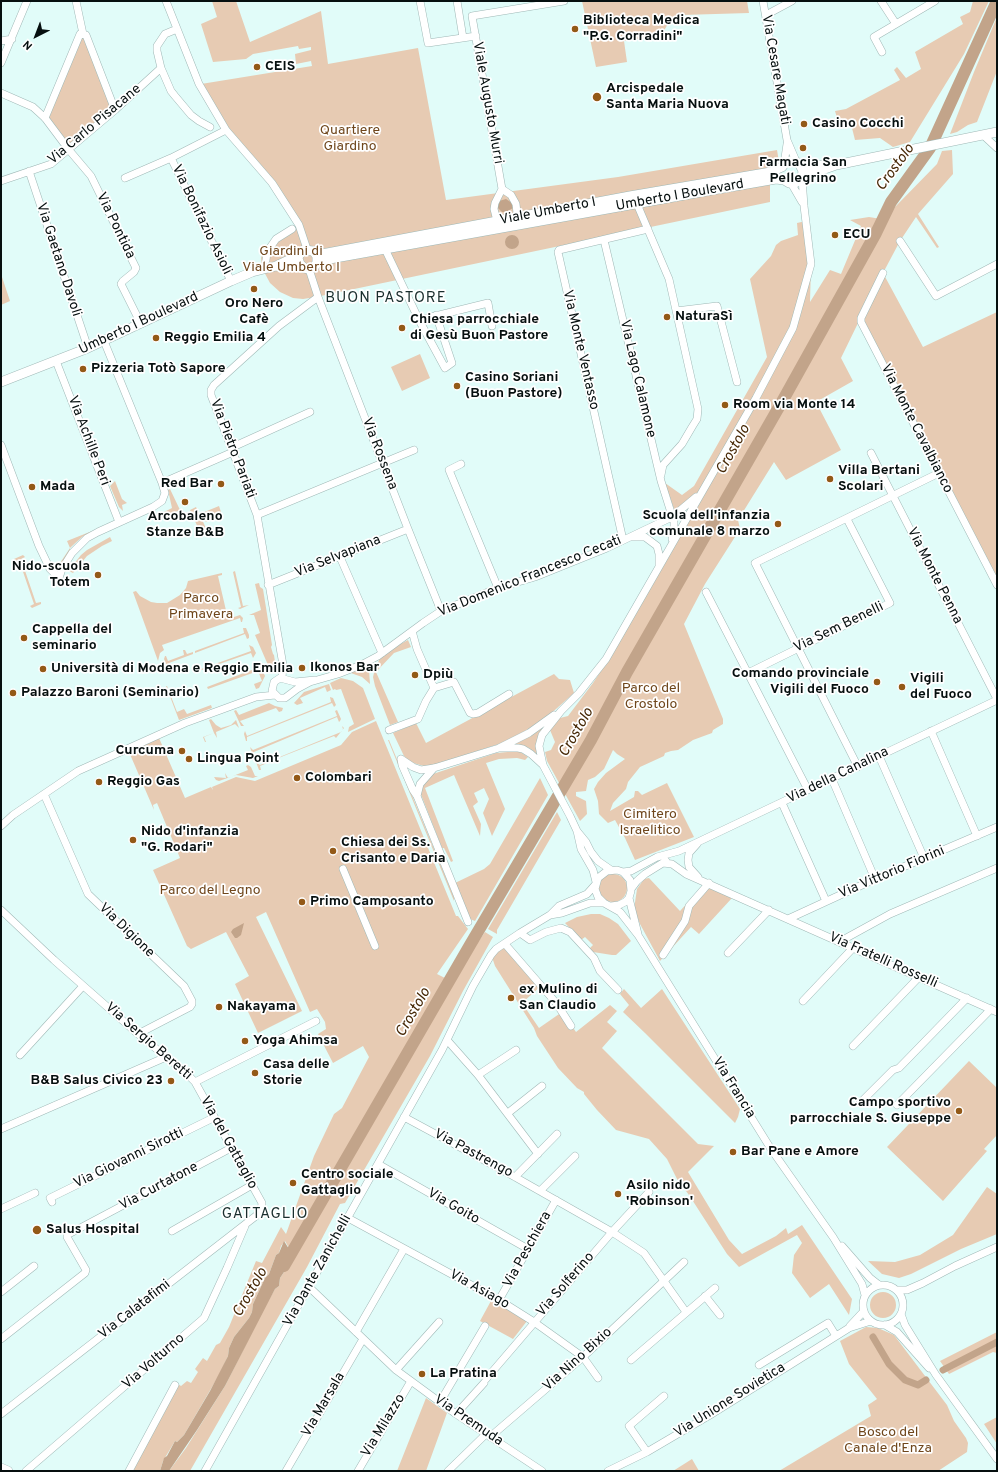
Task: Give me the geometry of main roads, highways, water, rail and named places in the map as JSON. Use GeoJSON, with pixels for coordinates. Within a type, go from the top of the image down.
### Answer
{"type":"FeatureCollection","features":[{"type":"Feature","properties":{"kind":"main road"},"geometry":{"type":"LineString","coordinates":[[783,166],[781,175],[787,182],[797,183],[802,178],[836,165],[997,132]]}},
{"type":"Feature","properties":{"kind":"main road","name":"Viale Umberto I"},"geometry":{"type":"LineString","coordinates":[[311,251],[322,254],[630,196],[771,172],[788,162],[799,164],[836,165]]}},
{"type":"Feature","properties":{"kind":"main road"},"geometry":{"type":"LineString","coordinates":[[799,164],[803,171],[802,178]]}},
{"type":"Feature","properties":{"kind":"main road","name":"Umberto I Boulevard"},"geometry":{"type":"LineString","coordinates":[[317,263],[324,260],[776,179],[787,182]]}},
{"type":"Feature","properties":{"kind":"main road"},"geometry":{"type":"LineString","coordinates":[[304,250],[311,251],[318,257],[317,263],[314,267],[305,268],[298,262],[299,255],[304,250]]}},
{"type":"Feature","properties":{"kind":"main road","name":"Umberto I Boulevard"},"geometry":{"type":"LineString","coordinates":[[1,382],[88,348],[231,281],[252,272],[276,266],[299,255]]}},
{"type":"Feature","properties":{"kind":"main road","name":"Umberto I Boulevard"},"geometry":{"type":"LineString","coordinates":[[276,266],[305,268]]}},
{"type":"Feature","properties":{"kind":"main road"},"geometry":{"type":"LineString","coordinates":[[1,1468],[8,1471]]}},
{"type":"Feature","properties":{"kind":"waterway","name":"Crostolo"},"geometry":{"type":"LineString","coordinates":[[284,1266],[591,740],[627,672],[783,400],[876,233],[891,202],[930,148],[997,1]]}},
{"type":"Feature","properties":{"kind":"waterway"},"geometry":{"type":"LineString","coordinates":[[873,1337],[889,1364],[905,1380],[918,1385],[926,1380]]}},
{"type":"Feature","properties":{"kind":"waterway"},"geometry":{"type":"LineString","coordinates":[[943,1370],[997,1342]]}},
{"type":"Feature","properties":{"kind":"place","name":"Biblioteca Medica \"P.G. Corradini\""},"geometry":{"type":"Point","coordinates":[575,29]}},
{"type":"Feature","properties":{"kind":"place","name":"CEIS"},"geometry":{"type":"Point","coordinates":[257,67]}},
{"type":"Feature","properties":{"kind":"place","name":"Arcispedale Santa Maria Nuova"},"geometry":{"type":"Point","coordinates":[597,97]}},
{"type":"Feature","properties":{"kind":"place","name":"Casino Cocchi"},"geometry":{"type":"Point","coordinates":[804,124]}},
{"type":"Feature","properties":{"kind":"place","name":"Farmacia San Pellegrino"},"geometry":{"type":"Point","coordinates":[803,148]}},
{"type":"Feature","properties":{"kind":"place","name":"ECU"},"geometry":{"type":"Point","coordinates":[835,235]}},
{"type":"Feature","properties":{"kind":"place","name":"Oro Nero Cafè"},"geometry":{"type":"Point","coordinates":[254,289]}},
{"type":"Feature","properties":{"kind":"place","name":"NaturaSì"},"geometry":{"type":"Point","coordinates":[667,317]}},
{"type":"Feature","properties":{"kind":"place","name":"Chiesa parrocchiale di Gesù Buon Pastore"},"geometry":{"type":"Point","coordinates":[402,328]}},
{"type":"Feature","properties":{"kind":"place","name":"Reggio Emilia 4"},"geometry":{"type":"Point","coordinates":[156,338]}},
{"type":"Feature","properties":{"kind":"place","name":"Pizzeria Totò Sapore"},"geometry":{"type":"Point","coordinates":[83,369]}},
{"type":"Feature","properties":{"kind":"place","name":"Casino Soriani (Buon Pastore)"},"geometry":{"type":"Point","coordinates":[457,386]}},
{"type":"Feature","properties":{"kind":"place","name":"Room via Monte 14"},"geometry":{"type":"Point","coordinates":[725,405]}},
{"type":"Feature","properties":{"kind":"place","name":"Villa Bertani Scolari"},"geometry":{"type":"Point","coordinates":[830,479]}},
{"type":"Feature","properties":{"kind":"place","name":"Red Bar"},"geometry":{"type":"Point","coordinates":[221,484]}},
{"type":"Feature","properties":{"kind":"place","name":"Mada"},"geometry":{"type":"Point","coordinates":[32,487]}},
{"type":"Feature","properties":{"kind":"place","name":"Arcobaleno Stanze B&B"},"geometry":{"type":"Point","coordinates":[185,502]}},
{"type":"Feature","properties":{"kind":"place","name":"Scuola dell'infanzia comunale 8 marzo"},"geometry":{"type":"Point","coordinates":[778,524]}},
{"type":"Feature","properties":{"kind":"place","name":"Nido-scuola Totem"},"geometry":{"type":"Point","coordinates":[98,575]}},
{"type":"Feature","properties":{"kind":"place","name":"Cappella del seminario"},"geometry":{"type":"Point","coordinates":[24,638]}},
{"type":"Feature","properties":{"kind":"place","name":"Ikonos Bar"},"geometry":{"type":"Point","coordinates":[302,668]}},
{"type":"Feature","properties":{"kind":"place","name":"Università di Modena e Reggio Emilia"},"geometry":{"type":"Point","coordinates":[43,669]}},
{"type":"Feature","properties":{"kind":"place","name":"Dpiù"},"geometry":{"type":"Point","coordinates":[415,675]}},
{"type":"Feature","properties":{"kind":"place","name":"Comando provinciale Vigili del Fuoco"},"geometry":{"type":"Point","coordinates":[877,682]}},
{"type":"Feature","properties":{"kind":"place","name":"Vigili del Fuoco"},"geometry":{"type":"Point","coordinates":[902,687]}},
{"type":"Feature","properties":{"kind":"place","name":"Palazzo Baroni (Seminario)"},"geometry":{"type":"Point","coordinates":[13,693]}},
{"type":"Feature","properties":{"kind":"place","name":"Curcuma"},"geometry":{"type":"Point","coordinates":[182,751]}},
{"type":"Feature","properties":{"kind":"place","name":"Lingua Point"},"geometry":{"type":"Point","coordinates":[189,759]}},
{"type":"Feature","properties":{"kind":"place","name":"Colombari"},"geometry":{"type":"Point","coordinates":[297,778]}},
{"type":"Feature","properties":{"kind":"place","name":"Reggio Gas"},"geometry":{"type":"Point","coordinates":[99,782]}},
{"type":"Feature","properties":{"kind":"place","name":"Nido d'infanzia \"G. Rodari\""},"geometry":{"type":"Point","coordinates":[133,840]}},
{"type":"Feature","properties":{"kind":"place","name":"Chiesa dei Ss. Crisanto e Daria"},"geometry":{"type":"Point","coordinates":[333,851]}},
{"type":"Feature","properties":{"kind":"place","name":"Primo Camposanto"},"geometry":{"type":"Point","coordinates":[302,902]}},
{"type":"Feature","properties":{"kind":"place","name":"ex Mulino di San Claudio"},"geometry":{"type":"Point","coordinates":[511,998]}},
{"type":"Feature","properties":{"kind":"place","name":"Nakayama"},"geometry":{"type":"Point","coordinates":[219,1007]}},
{"type":"Feature","properties":{"kind":"place","name":"Yoga Ahimsa"},"geometry":{"type":"Point","coordinates":[245,1041]}},
{"type":"Feature","properties":{"kind":"place","name":"Casa delle Storie"},"geometry":{"type":"Point","coordinates":[255,1073]}},
{"type":"Feature","properties":{"kind":"place","name":"B&B Salus Civico 23"},"geometry":{"type":"Point","coordinates":[171,1081]}},
{"type":"Feature","properties":{"kind":"place","name":"Campo sportivo parrocchiale S. Giuseppe"},"geometry":{"type":"Point","coordinates":[959,1111]}},
{"type":"Feature","properties":{"kind":"place","name":"Bar Pane e Amore"},"geometry":{"type":"Point","coordinates":[733,1152]}},
{"type":"Feature","properties":{"kind":"place","name":"Centro sociale Gattaglio"},"geometry":{"type":"Point","coordinates":[293,1183]}},
{"type":"Feature","properties":{"kind":"place","name":"Asilo nido 'Robinson'"},"geometry":{"type":"Point","coordinates":[618,1194]}},
{"type":"Feature","properties":{"kind":"place","name":"Salus Hospital"},"geometry":{"type":"Point","coordinates":[37,1230]}},
{"type":"Feature","properties":{"kind":"place","name":"La Pratina"},"geometry":{"type":"Point","coordinates":[422,1374]}},
{"type":"Feature","properties":{"kind":"district","name":"BUON PASTORE"},"geometry":{"type":"Point","coordinates":[386,299]}},
{"type":"Feature","properties":{"kind":"district","name":"GATTAGLIO"},"geometry":{"type":"Point","coordinates":[265,1215]}},
{"type":"Feature","properties":{"kind":"park label","name":"Quartiere Giardino"},"geometry":{"type":"Point","coordinates":[350,140]}},
{"type":"Feature","properties":{"kind":"park label","name":"Giardini di Viale Umberto I"},"geometry":{"type":"Point","coordinates":[291,260]}},
{"type":"Feature","properties":{"kind":"park label","name":"Parco Primavera"},"geometry":{"type":"Point","coordinates":[201,608]}},
{"type":"Feature","properties":{"kind":"park label","name":"Parco del Crostolo"},"geometry":{"type":"Point","coordinates":[651,698]}},
{"type":"Feature","properties":{"kind":"park label","name":"Cimitero Israelitico"},"geometry":{"type":"Point","coordinates":[650,824]}},
{"type":"Feature","properties":{"kind":"park label","name":"Parco del Legno"},"geometry":{"type":"Point","coordinates":[210,891]}},
{"type":"Feature","properties":{"kind":"park label","name":"Bosco del Canale d'Enza"},"geometry":{"type":"Point","coordinates":[888,1442]}}]}
